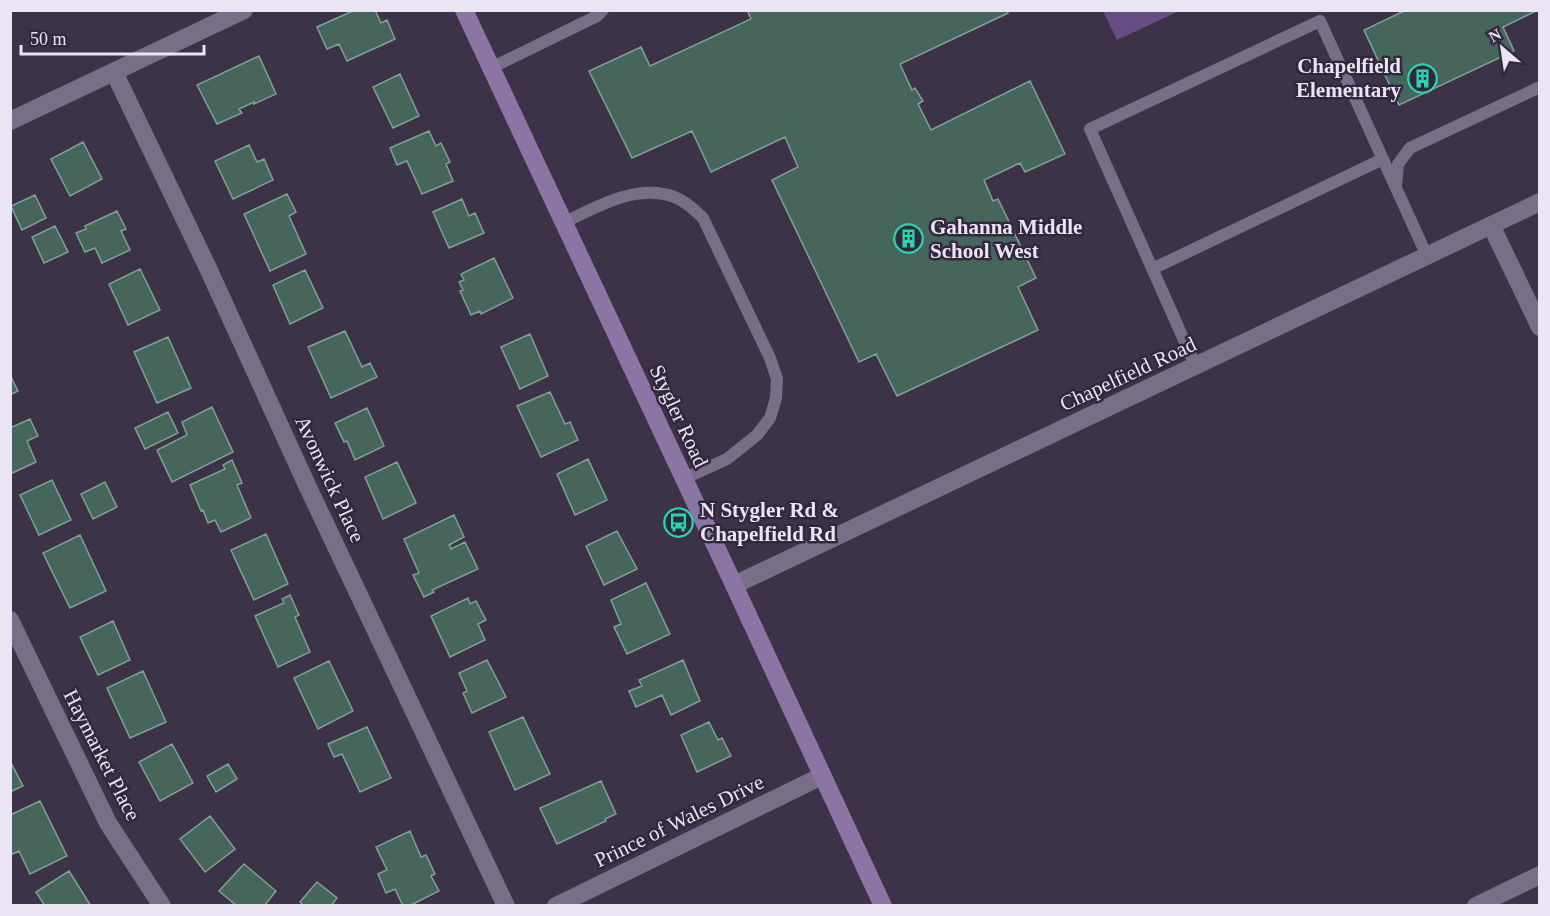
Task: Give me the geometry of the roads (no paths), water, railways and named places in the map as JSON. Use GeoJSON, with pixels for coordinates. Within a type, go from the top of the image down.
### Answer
{"type":"FeatureCollection","features":[{"type":"Feature","properties":{"kind":"main road","name":"Stygler Road"},"geometry":{"type":"LineString","coordinates":[[464,10],[883,906]]}},
{"type":"Feature","properties":{"kind":"street"},"geometry":{"type":"LineString","coordinates":[[10,121],[244,10]]}},
{"type":"Feature","properties":{"kind":"street","name":"Avonwick Place"},"geometry":{"type":"LineString","coordinates":[[114,72],[506,906]]}},
{"type":"Feature","properties":{"kind":"street","name":"Chapelfield Road"},"geometry":{"type":"LineString","coordinates":[[734,585],[1539,202]]}},
{"type":"Feature","properties":{"kind":"street"},"geometry":{"type":"LineString","coordinates":[[1491,225],[1539,327]]}},
{"type":"Feature","properties":{"kind":"street","name":"Haymarket Place"},"geometry":{"type":"LineString","coordinates":[[10,620],[108,823],[162,906]]}},
{"type":"Feature","properties":{"kind":"street","name":"Prince of Wales Drive"},"geometry":{"type":"LineString","coordinates":[[556,906],[822,776]]}},
{"type":"Feature","properties":{"kind":"street"},"geometry":{"type":"LineString","coordinates":[[1476,906],[1539,875]]}},
{"type":"Feature","properties":{"kind":"lane"},"geometry":{"type":"LineString","coordinates":[[490,68],[597,16],[603,10]]}},
{"type":"Feature","properties":{"kind":"lane"},"geometry":{"type":"LineString","coordinates":[[1196,367],[1090,129],[1137,106],[1320,21],[1427,256]]}},
{"type":"Feature","properties":{"kind":"lane"},"geometry":{"type":"LineString","coordinates":[[1396,187],[1398,164],[1410,148],[1539,87]]}},
{"type":"Feature","properties":{"kind":"lane"},"geometry":{"type":"LineString","coordinates":[[1152,269],[1383,159]]}},
{"type":"Feature","properties":{"kind":"lane"},"geometry":{"type":"LineString","coordinates":[[563,223],[607,202],[640,194],[655,193],[673,196],[690,206],[703,218],[770,358],[777,379],[777,399],[770,418],[758,435],[727,459],[683,479]]}},
{"type":"Feature","properties":{"kind":"place","name":"Chapelfield Elementary"},"geometry":{"type":"Point","coordinates":[1422,78]}},
{"type":"Feature","properties":{"kind":"place","name":"Gahanna Middle School West"},"geometry":{"type":"Point","coordinates":[909,239]}},
{"type":"Feature","properties":{"kind":"place","name":"N Stygler Rd & Chapelfield Rd"},"geometry":{"type":"Point","coordinates":[679,522]}}]}
